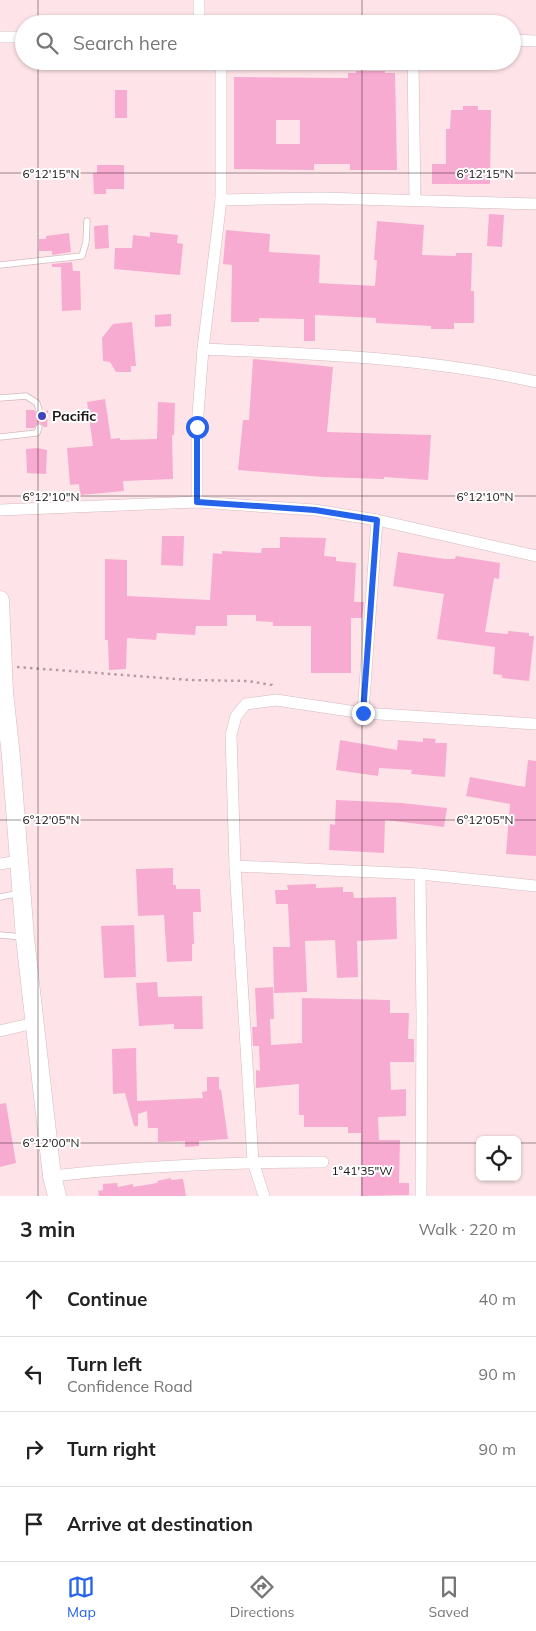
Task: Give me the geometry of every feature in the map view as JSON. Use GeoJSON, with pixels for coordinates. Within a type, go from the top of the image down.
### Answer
{"type":"FeatureCollection","features":[{"type":"Feature","properties":{"kind":"main road"},"geometry":{"type":"LineString","coordinates":[[0,600],[3,667],[2,692],[12,758],[25,938],[52,1176],[56,1196]]}},
{"type":"Feature","properties":{"kind":"street"},"geometry":{"type":"LineString","coordinates":[[198,0],[199,15]]}},
{"type":"Feature","properties":{"kind":"street"},"geometry":{"type":"LineString","coordinates":[[0,38],[15,37]]}},
{"type":"Feature","properties":{"kind":"street"},"geometry":{"type":"LineString","coordinates":[[521,40],[536,41]]}},
{"type":"Feature","properties":{"kind":"street"},"geometry":{"type":"LineString","coordinates":[[197,502],[197,427],[203,349],[221,200],[221,70]]}},
{"type":"Feature","properties":{"kind":"street"},"geometry":{"type":"LineString","coordinates":[[413,70],[415,200]]}},
{"type":"Feature","properties":{"kind":"street"},"geometry":{"type":"LineString","coordinates":[[221,200],[415,200],[536,204]]}},
{"type":"Feature","properties":{"kind":"street"},"geometry":{"type":"LineString","coordinates":[[203,349],[423,362],[494,372],[536,382]]}},
{"type":"Feature","properties":{"kind":"street"},"geometry":{"type":"LineString","coordinates":[[0,510],[197,502],[315,510],[377,520],[536,556]]}},
{"type":"Feature","properties":{"kind":"street"},"geometry":{"type":"LineString","coordinates":[[363,713],[377,520]]}},
{"type":"Feature","properties":{"kind":"street"},"geometry":{"type":"LineString","coordinates":[[264,1196],[253,1162],[235,866],[231,735],[236,716],[246,704],[276,700],[363,713],[536,724]]}},
{"type":"Feature","properties":{"kind":"street"},"geometry":{"type":"LineString","coordinates":[[0,864],[18,861]]}},
{"type":"Feature","properties":{"kind":"street"},"geometry":{"type":"LineString","coordinates":[[235,866],[420,874],[536,886]]}},
{"type":"Feature","properties":{"kind":"street"},"geometry":{"type":"LineString","coordinates":[[420,874],[422,1016],[421,1196]]}},
{"type":"Feature","properties":{"kind":"street"},"geometry":{"type":"LineString","coordinates":[[0,1031],[34,1023]]}},
{"type":"Feature","properties":{"kind":"street"},"geometry":{"type":"LineString","coordinates":[[52,1176],[124,1168],[253,1162],[323,1162]]}},
{"type":"Feature","properties":{"kind":"lane"},"geometry":{"type":"LineString","coordinates":[[0,265],[82,256],[86,242],[87,220]]}},
{"type":"Feature","properties":{"kind":"lane"},"geometry":{"type":"LineString","coordinates":[[0,398],[26,396],[37,402],[39,410]]}},
{"type":"Feature","properties":{"kind":"lane"},"geometry":{"type":"LineString","coordinates":[[0,438],[37,434],[39,428]]}},
{"type":"Feature","properties":{"kind":"lane"},"geometry":{"type":"LineString","coordinates":[[0,897],[21,893]]}},
{"type":"Feature","properties":{"kind":"lane"},"geometry":{"type":"LineString","coordinates":[[0,935],[25,938]]}},
{"type":"Feature","properties":{"kind":"path"},"geometry":{"type":"LineString","coordinates":[[3,667],[190,680],[248,681],[272,685],[276,700]]}},
{"type":"Feature","properties":{"kind":"building"},"geometry":{"type":"Polygon","coordinates":[[[356,71],[385,71],[385,73],[395,73],[397,170],[350,170],[350,164],[314,164],[314,170],[234,169],[234,77],[348,78],[348,73],[356,73],[356,71]],[[276,120],[276,144],[300,144],[300,120],[276,120]]]}},
{"type":"Feature","properties":{"kind":"building"},"geometry":{"type":"Polygon","coordinates":[[[115,90],[127,90],[127,118],[115,118],[115,90]]]}},
{"type":"Feature","properties":{"kind":"building"},"geometry":{"type":"Polygon","coordinates":[[[463,106],[478,106],[478,110],[491,110],[490,184],[432,184],[432,164],[446,164],[446,129],[450,129],[451,110],[463,110],[463,106]]]}},
{"type":"Feature","properties":{"kind":"building"},"geometry":{"type":"Polygon","coordinates":[[[97,165],[124,165],[124,189],[106,189],[106,194],[94,194],[93,173],[97,173],[97,165]]]}},
{"type":"Feature","properties":{"kind":"building"},"geometry":{"type":"Polygon","coordinates":[[[489,214],[504,215],[502,247],[487,246],[489,214]]]}},
{"type":"Feature","properties":{"kind":"building"},"geometry":{"type":"Polygon","coordinates":[[[377,221],[424,225],[422,255],[456,256],[456,253],[472,253],[471,291],[474,291],[474,323],[454,323],[454,329],[431,329],[431,326],[376,323],[376,318],[315,315],[315,341],[304,341],[304,319],[259,318],[259,322],[231,322],[232,265],[223,264],[226,230],[270,234],[269,252],[320,255],[319,283],[375,286],[377,260],[374,260],[377,221]]]}},
{"type":"Feature","properties":{"kind":"building"},"geometry":{"type":"Polygon","coordinates":[[[108,225],[109,248],[95,249],[94,226],[108,225]]]}},
{"type":"Feature","properties":{"kind":"building"},"geometry":{"type":"Polygon","coordinates":[[[150,232],[178,235],[177,243],[183,244],[180,275],[114,269],[115,248],[132,248],[133,235],[150,237],[150,232]]]}},
{"type":"Feature","properties":{"kind":"building"},"geometry":{"type":"Polygon","coordinates":[[[69,233],[71,252],[52,255],[52,251],[39,251],[39,239],[46,239],[46,236],[69,233]]]}},
{"type":"Feature","properties":{"kind":"building"},"geometry":{"type":"Polygon","coordinates":[[[72,262],[73,271],[80,271],[81,310],[62,311],[61,267],[52,267],[52,264],[72,262]]]}},
{"type":"Feature","properties":{"kind":"building"},"geometry":{"type":"Polygon","coordinates":[[[171,314],[171,326],[155,327],[155,315],[171,314]]]}},
{"type":"Feature","properties":{"kind":"building"},"geometry":{"type":"Polygon","coordinates":[[[132,322],[136,366],[131,366],[131,372],[116,372],[110,362],[103,361],[102,338],[113,324],[132,322]]]}},
{"type":"Feature","properties":{"kind":"building"},"geometry":{"type":"Polygon","coordinates":[[[253,359],[333,367],[327,432],[431,435],[428,480],[384,477],[384,479],[323,477],[238,470],[243,420],[249,420],[253,359]]]}},
{"type":"Feature","properties":{"kind":"building"},"geometry":{"type":"Polygon","coordinates":[[[105,399],[111,439],[120,438],[120,440],[157,439],[158,402],[175,403],[174,435],[172,435],[173,479],[123,481],[124,491],[80,495],[79,484],[70,485],[67,448],[93,446],[87,402],[105,399]]]}},
{"type":"Feature","properties":{"kind":"building"},"geometry":{"type":"Polygon","coordinates":[[[26,410],[34,410],[38,415],[48,410],[47,427],[44,427],[39,422],[34,428],[26,428],[26,410]]]}},
{"type":"Feature","properties":{"kind":"building"},"geometry":{"type":"Polygon","coordinates":[[[37,448],[47,450],[46,474],[27,473],[26,449],[37,448]]]}},
{"type":"Feature","properties":{"kind":"building"},"geometry":{"type":"Polygon","coordinates":[[[162,536],[184,536],[183,566],[161,565],[162,536]]]}},
{"type":"Feature","properties":{"kind":"building"},"geometry":{"type":"Polygon","coordinates":[[[280,537],[326,538],[324,556],[336,557],[336,561],[356,563],[354,602],[364,602],[362,618],[351,618],[351,673],[311,673],[311,626],[273,626],[273,622],[256,621],[256,615],[227,615],[227,626],[196,626],[195,635],[157,633],[156,640],[127,638],[126,669],[109,670],[108,640],[105,640],[105,559],[127,560],[127,596],[210,600],[213,553],[222,554],[222,551],[261,553],[262,548],[280,548],[280,537]]]}},
{"type":"Feature","properties":{"kind":"building"},"geometry":{"type":"Polygon","coordinates":[[[398,552],[445,559],[455,559],[456,556],[500,563],[499,579],[494,578],[485,632],[508,634],[508,631],[529,633],[529,636],[534,636],[529,681],[502,678],[502,675],[493,674],[495,647],[437,639],[444,594],[393,586],[398,552]]]}},
{"type":"Feature","properties":{"kind":"building"},"geometry":{"type":"Polygon","coordinates":[[[423,738],[436,739],[435,743],[447,743],[445,777],[411,774],[412,770],[379,768],[378,776],[336,770],[340,740],[397,750],[398,740],[423,742],[423,738]]]}},
{"type":"Feature","properties":{"kind":"building"},"geometry":{"type":"Polygon","coordinates":[[[528,760],[536,761],[536,856],[506,854],[510,804],[466,796],[470,777],[525,787],[528,760]]]}},
{"type":"Feature","properties":{"kind":"building"},"geometry":{"type":"Polygon","coordinates":[[[336,800],[402,803],[447,808],[444,827],[385,820],[384,853],[329,850],[330,824],[335,825],[336,800]]]}},
{"type":"Feature","properties":{"kind":"building"},"geometry":{"type":"Polygon","coordinates":[[[173,868],[173,885],[176,885],[176,889],[200,889],[201,912],[193,912],[194,944],[192,944],[192,961],[167,962],[164,915],[138,916],[136,869],[173,868]]]}},
{"type":"Feature","properties":{"kind":"building"},"geometry":{"type":"Polygon","coordinates":[[[316,884],[316,888],[343,887],[343,892],[353,892],[354,898],[396,897],[397,939],[357,941],[358,977],[337,978],[335,940],[305,941],[307,992],[274,993],[273,947],[290,947],[288,904],[276,904],[275,890],[288,890],[287,885],[316,884]]]}},
{"type":"Feature","properties":{"kind":"building"},"geometry":{"type":"Polygon","coordinates":[[[134,925],[136,977],[104,978],[101,926],[134,925]]]}},
{"type":"Feature","properties":{"kind":"building"},"geometry":{"type":"Polygon","coordinates":[[[157,982],[158,997],[202,996],[203,1029],[174,1029],[174,1024],[139,1026],[136,983],[157,982]]]}},
{"type":"Feature","properties":{"kind":"building"},"geometry":{"type":"Polygon","coordinates":[[[273,987],[274,1019],[270,1019],[271,1045],[302,1043],[302,998],[390,1000],[390,1013],[409,1013],[408,1039],[414,1039],[414,1062],[390,1062],[391,1090],[406,1089],[406,1116],[378,1117],[379,1140],[400,1140],[399,1183],[409,1183],[409,1195],[361,1196],[361,1133],[348,1133],[348,1127],[304,1127],[304,1115],[299,1115],[299,1084],[256,1088],[256,1070],[260,1071],[259,1046],[253,1046],[252,1027],[257,1027],[255,988],[273,987]]]}},
{"type":"Feature","properties":{"kind":"building"},"geometry":{"type":"Polygon","coordinates":[[[136,1048],[137,1101],[203,1098],[202,1092],[207,1091],[207,1077],[219,1077],[219,1090],[221,1089],[228,1139],[199,1141],[199,1146],[185,1147],[185,1141],[158,1142],[158,1128],[148,1128],[147,1111],[138,1114],[138,1126],[134,1126],[125,1093],[113,1094],[112,1049],[136,1048]]]}},
{"type":"Feature","properties":{"kind":"building"},"geometry":{"type":"Polygon","coordinates":[[[6,1103],[16,1163],[0,1167],[0,1104],[6,1103]]]}},
{"type":"Feature","properties":{"kind":"building"},"geometry":{"type":"Polygon","coordinates":[[[171,1178],[171,1180],[183,1179],[186,1196],[99,1196],[98,1191],[103,1190],[103,1184],[117,1183],[118,1187],[133,1184],[133,1187],[158,1183],[157,1181],[171,1178]]]}},
{"type":"Feature","properties":{"kind":"place","name":"Pacific"},"geometry":{"type":"Point","coordinates":[42,416]}},
{"type":"Feature","properties":{"kind":"route"},"geometry":{"type":"LineString","coordinates":[[197,427],[197,502],[315,510],[377,520],[363,713]]}}]}
